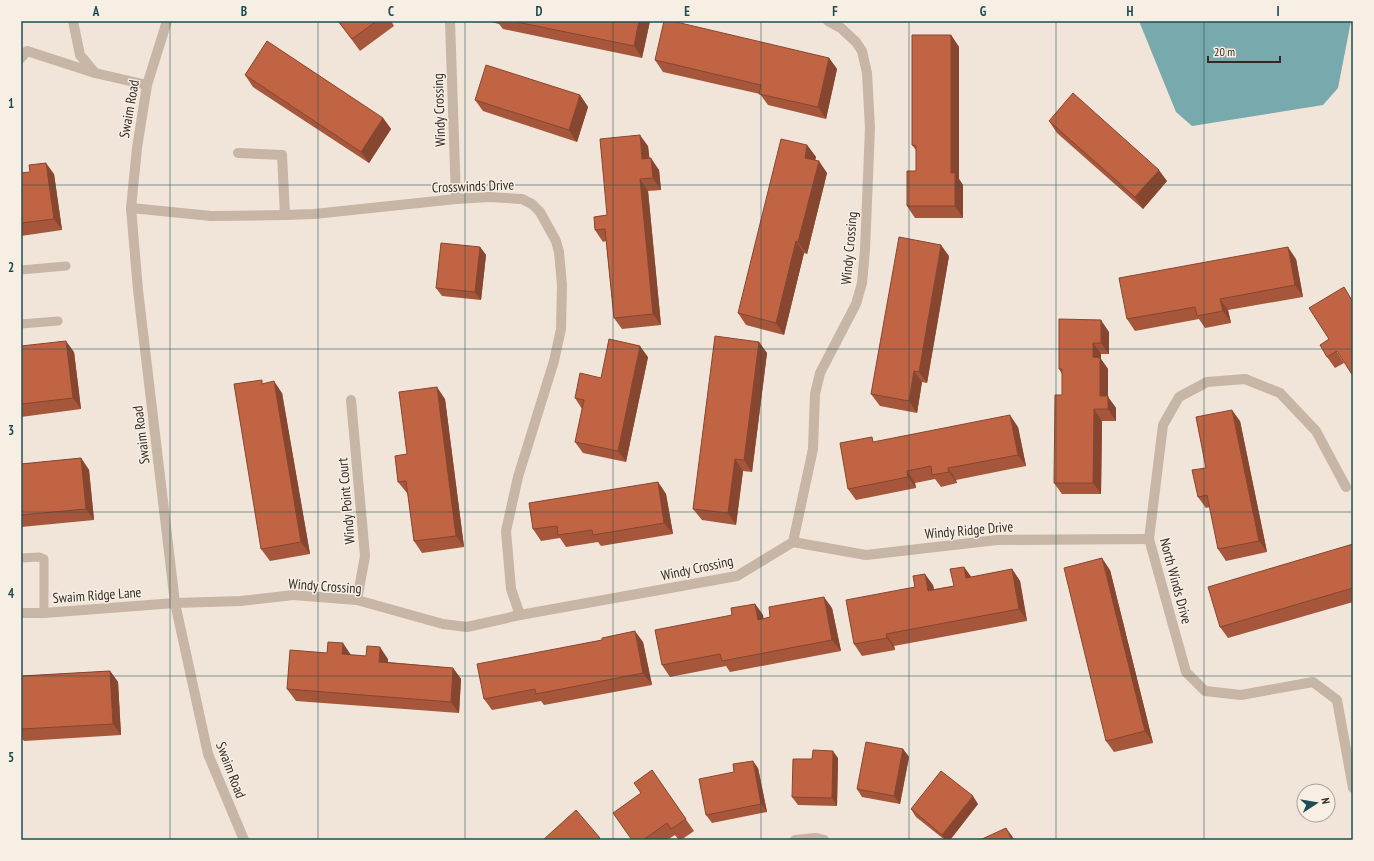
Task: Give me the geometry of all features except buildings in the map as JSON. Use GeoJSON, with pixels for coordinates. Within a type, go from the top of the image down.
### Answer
{"type":"FeatureCollection","features":[{"type":"Feature","properties":{"kind":"street"},"geometry":{"type":"LineString","coordinates":[[73,21],[80,55],[95,74]]}},
{"type":"Feature","properties":{"kind":"street","name":"Swaim Road"},"geometry":{"type":"LineString","coordinates":[[167,21],[147,85],[137,148],[131,208],[138,290],[175,602],[208,754],[244,840]]}},
{"type":"Feature","properties":{"kind":"street","name":"Windy Crossing"},"geometry":{"type":"LineString","coordinates":[[450,21],[456,199]]}},
{"type":"Feature","properties":{"kind":"street","name":"Windy Crossing"},"geometry":{"type":"LineString","coordinates":[[175,602],[241,601],[293,595],[357,600],[443,624],[467,627],[520,615],[737,576],[793,542],[813,449],[815,394],[820,373],[856,304],[862,283],[865,250],[870,128],[867,73],[862,51],[856,42],[841,28],[828,21]]}},
{"type":"Feature","properties":{"kind":"street"},"geometry":{"type":"LineString","coordinates":[[23,53],[95,74],[147,85]]}},
{"type":"Feature","properties":{"kind":"street"},"geometry":{"type":"LineString","coordinates":[[238,153],[282,156],[285,214]]}},
{"type":"Feature","properties":{"kind":"street","name":"Crosswinds Drive"},"geometry":{"type":"LineString","coordinates":[[131,208],[211,216],[314,214],[456,199],[489,197],[522,199],[532,204],[540,212],[556,241],[559,252],[562,285],[561,329],[554,361],[518,477],[506,531],[511,589],[520,615]]}},
{"type":"Feature","properties":{"kind":"street","name":"North Winds Drive"},"geometry":{"type":"LineString","coordinates":[[1346,487],[1316,431],[1280,393],[1245,379],[1207,382],[1179,397],[1163,425],[1149,539],[1186,672],[1205,691],[1241,695],[1313,682],[1337,700],[1353,788]]}},
{"type":"Feature","properties":{"kind":"street","name":"Windy Point Court"},"geometry":{"type":"LineString","coordinates":[[351,400],[365,556],[357,600]]}},
{"type":"Feature","properties":{"kind":"street","name":"Windy Ridge Drive"},"geometry":{"type":"LineString","coordinates":[[793,542],[866,555],[996,540],[1149,539]]}},
{"type":"Feature","properties":{"kind":"street","name":"Swaim Ridge Lane"},"geometry":{"type":"LineString","coordinates":[[21,613],[44,613],[175,602]]}},
{"type":"Feature","properties":{"kind":"street"},"geometry":{"type":"LineString","coordinates":[[795,840],[815,838],[824,840]]}},
{"type":"Feature","properties":{"kind":"lane"},"geometry":{"type":"LineString","coordinates":[[21,270],[66,266]]}},
{"type":"Feature","properties":{"kind":"lane"},"geometry":{"type":"LineString","coordinates":[[21,324],[58,321]]}},
{"type":"Feature","properties":{"kind":"lane"},"geometry":{"type":"LineString","coordinates":[[21,558],[39,557],[44,559],[44,613]]}},
{"type":"Feature","properties":{"kind":"water"},"geometry":{"type":"Polygon","coordinates":[[[1139,21],[1351,21],[1338,88],[1323,105],[1192,126],[1176,112],[1139,21]]]}}]}
